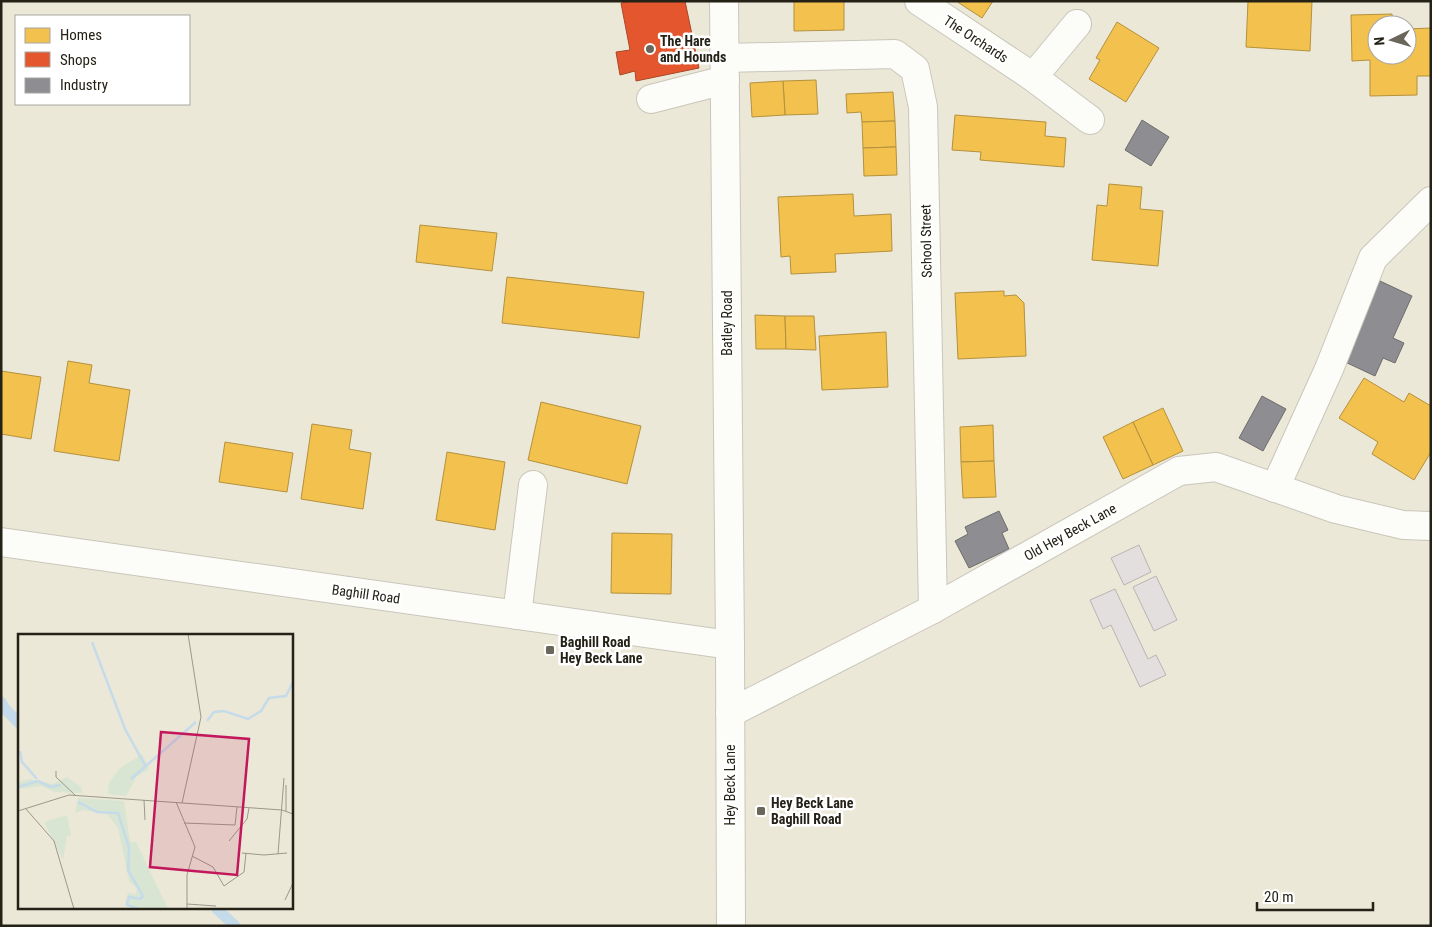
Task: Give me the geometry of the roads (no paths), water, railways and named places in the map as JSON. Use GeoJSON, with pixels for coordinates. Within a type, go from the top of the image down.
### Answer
{"type":"FeatureCollection","features":[{"type":"Feature","properties":{"kind":"street","name":"Batley Road"},"geometry":{"type":"LineString","coordinates":[[724,1],[730,645]]}},
{"type":"Feature","properties":{"kind":"street","name":"The Orchards"},"geometry":{"type":"LineString","coordinates":[[920,1],[1033,76],[1090,120]]}},
{"type":"Feature","properties":{"kind":"street"},"geometry":{"type":"LineString","coordinates":[[1033,76],[1077,24]]}},
{"type":"Feature","properties":{"kind":"street","name":"School Street"},"geometry":{"type":"LineString","coordinates":[[651,99],[725,69],[895,54],[915,69],[923,107],[934,609]]}},
{"type":"Feature","properties":{"kind":"street"},"geometry":{"type":"LineString","coordinates":[[1275,488],[1329,370],[1373,258],[1431,201]]}},
{"type":"Feature","properties":{"kind":"street","name":"Old Hey Beck Lane"},"geometry":{"type":"LineString","coordinates":[[730,713],[934,609],[1179,471],[1216,467],[1336,509],[1403,525],[1431,526]]}},
{"type":"Feature","properties":{"kind":"street"},"geometry":{"type":"LineString","coordinates":[[517,615],[533,485]]}},
{"type":"Feature","properties":{"kind":"street","name":"Baghill Road"},"geometry":{"type":"LineString","coordinates":[[1,542],[730,645]]}},
{"type":"Feature","properties":{"kind":"street","name":"Hey Beck Lane"},"geometry":{"type":"LineString","coordinates":[[730,645],[731,926]]}},
{"type":"Feature","properties":{"kind":"waterway"},"geometry":{"type":"LineString","coordinates":[[1,702],[18,722]]}},
{"type":"Feature","properties":{"kind":"waterway"},"geometry":{"type":"LineString","coordinates":[[218,910],[235,926]]}},
{"type":"Feature","properties":{"kind":"place","name":"The Hare and Hounds"},"geometry":{"type":"Point","coordinates":[650,49]}},
{"type":"Feature","properties":{"kind":"place","name":"Baghill Road Hey Beck Lane"},"geometry":{"type":"Point","coordinates":[550,650]}},
{"type":"Feature","properties":{"kind":"place","name":"Hey Beck Lane Baghill Road"},"geometry":{"type":"Point","coordinates":[761,811]}}]}
